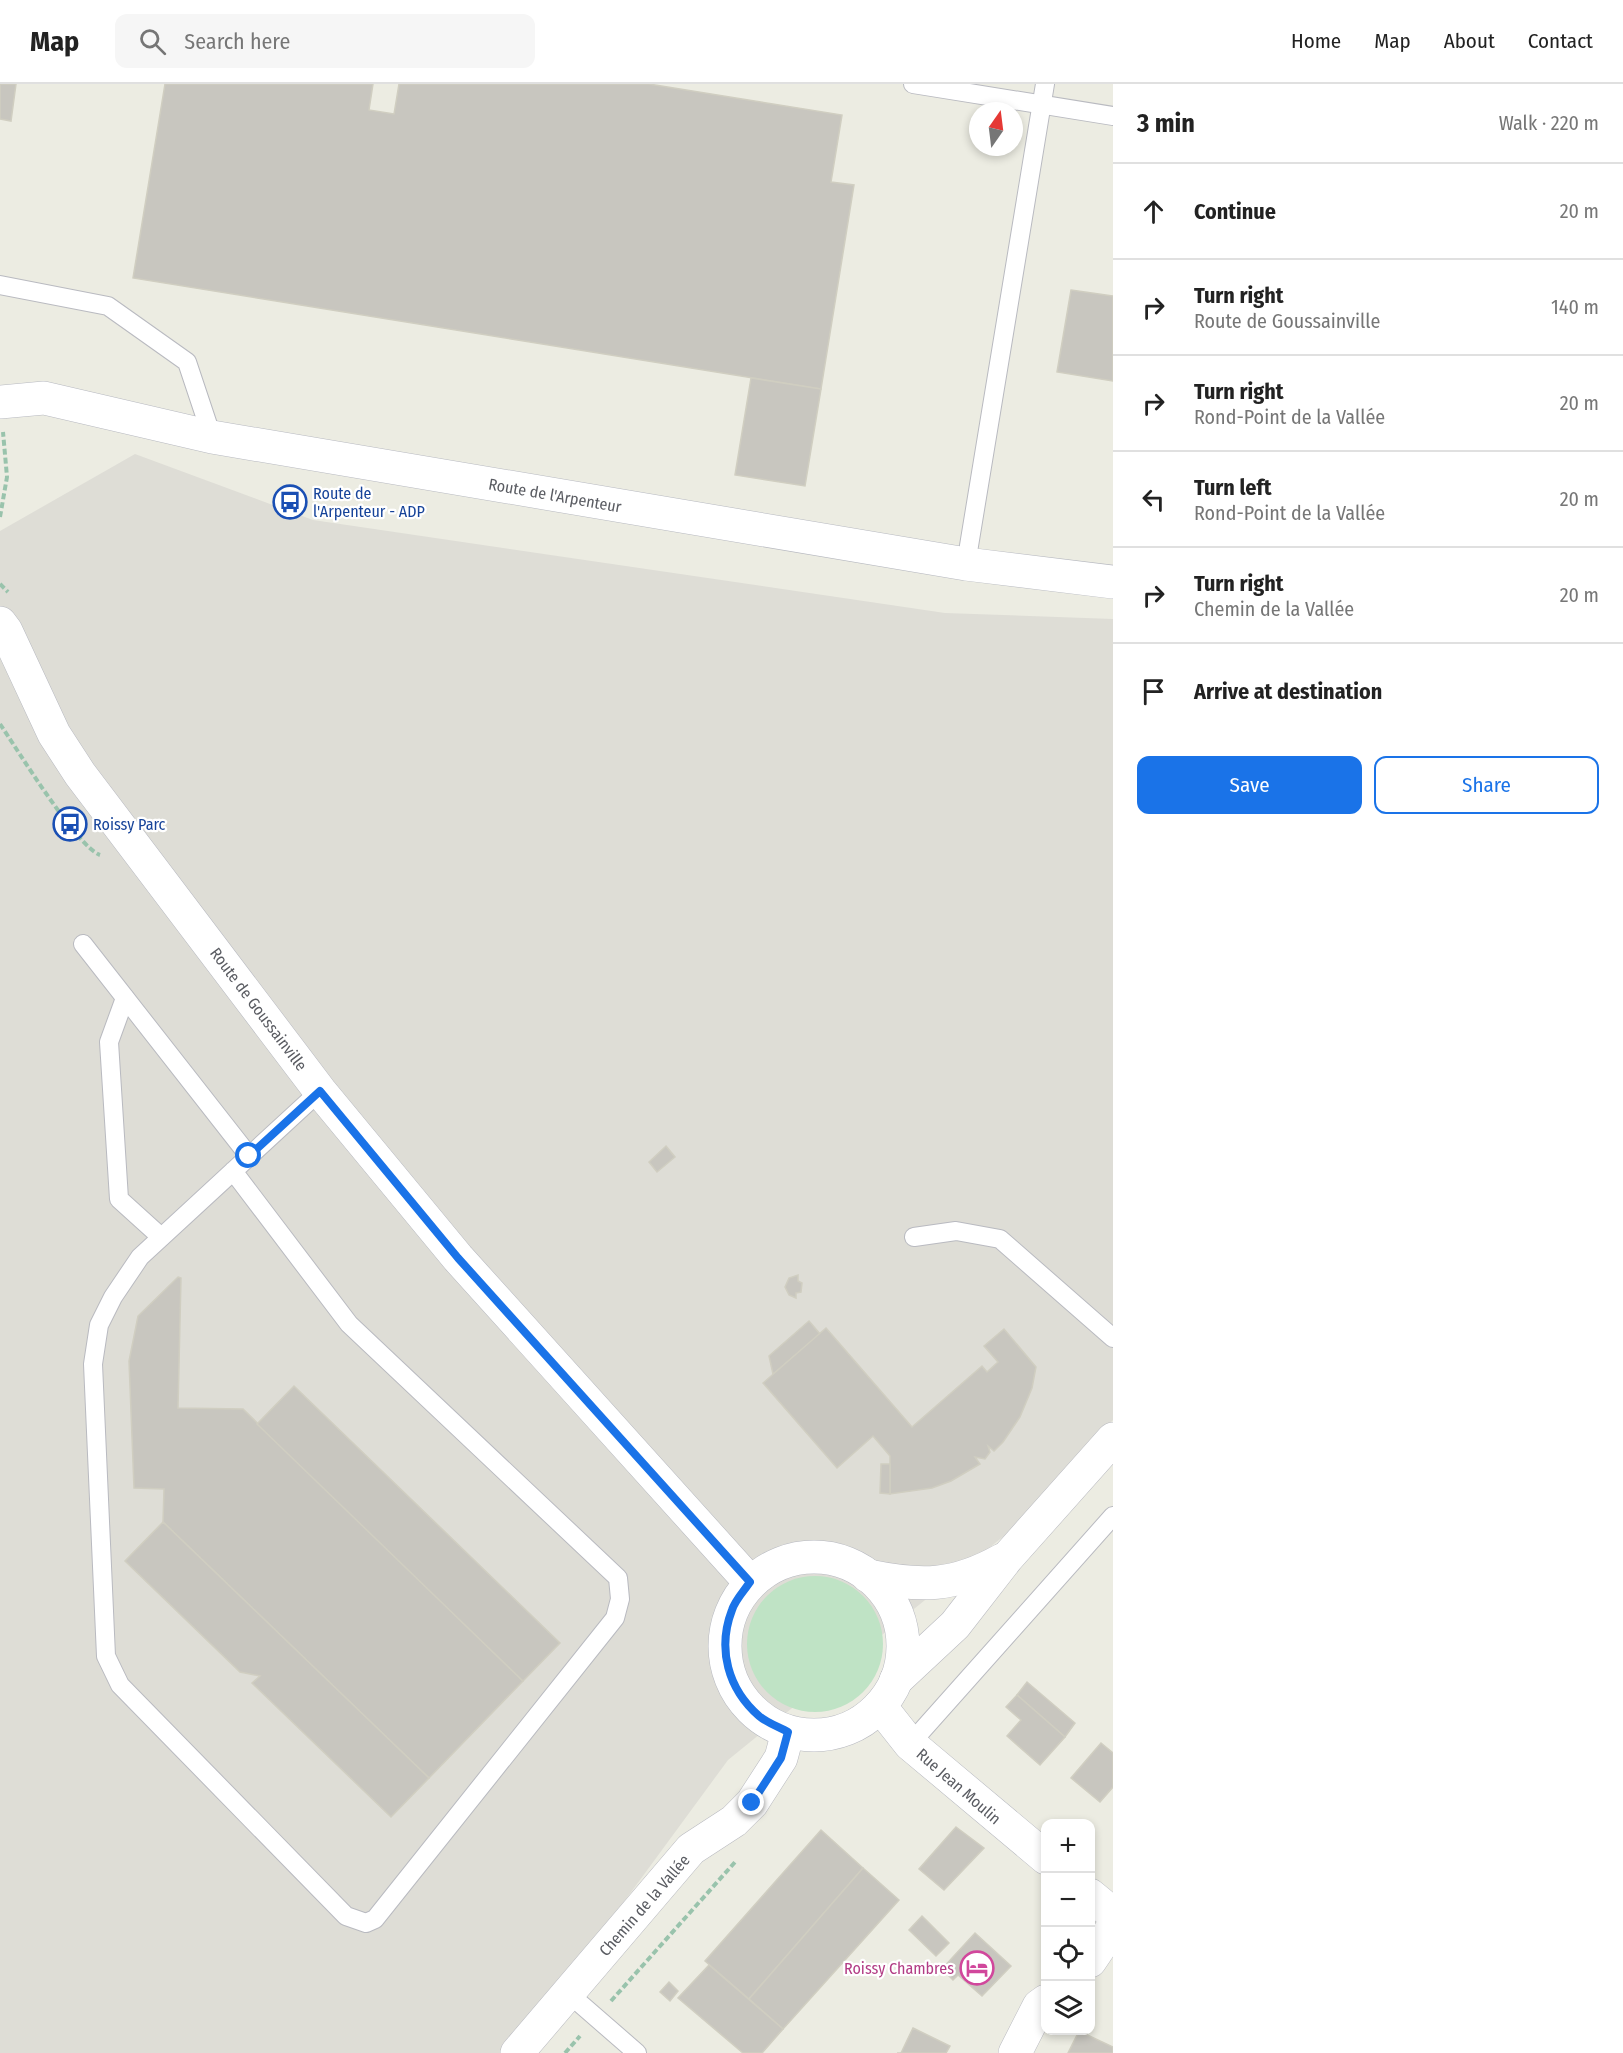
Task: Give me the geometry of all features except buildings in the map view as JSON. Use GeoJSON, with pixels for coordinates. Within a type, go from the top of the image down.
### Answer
{"type":"FeatureCollection","features":[{"type":"Feature","properties":{"kind":"street","name":"Route de l'Arpenteur"},"geometry":{"type":"LineString","coordinates":[[1,414],[44,398],[212,437],[966,564],[1113,582]]}},
{"type":"Feature","properties":{"kind":"street","name":"Route de Goussainville"},"geometry":{"type":"LineString","coordinates":[[0,623],[6,631],[54,734],[80,774],[320,1091],[458,1258],[750,1582]]}},
{"type":"Feature","properties":{"kind":"street"},"geometry":{"type":"LineString","coordinates":[[888,1693],[903,1650],[900,1620],[886,1593],[868,1576],[836,1559],[805,1557],[775,1564],[750,1582],[732,1608],[724,1637],[727,1668],[739,1696],[761,1718],[788,1732],[813,1735],[838,1732],[861,1722],[955,1625],[1007,1558],[1113,1439]]}},
{"type":"Feature","properties":{"kind":"street"},"geometry":{"type":"LineString","coordinates":[[868,1576],[901,1583],[941,1584],[965,1578],[1007,1558]]}},
{"type":"Feature","properties":{"kind":"street","name":"Rue Jean Moulin"},"geometry":{"type":"LineString","coordinates":[[888,1693],[910,1744],[1041,1854]]}},
{"type":"Feature","properties":{"kind":"street","name":"Chemin de la Vallée"},"geometry":{"type":"LineString","coordinates":[[517,2053],[691,1849],[734,1821],[752,1803],[781,1758],[788,1732]]}},
{"type":"Feature","properties":{"kind":"street"},"geometry":{"type":"LineString","coordinates":[[1095,1899],[1113,1914]]}},
{"type":"Feature","properties":{"kind":"street"},"geometry":{"type":"LineString","coordinates":[[1095,1954],[1113,1927]]}},
{"type":"Feature","properties":{"kind":"street"},"geometry":{"type":"LineString","coordinates":[[1015,2053],[1041,2005]]}},
{"type":"Feature","properties":{"kind":"lane"},"geometry":{"type":"LineString","coordinates":[[913,84],[1113,116]]}},
{"type":"Feature","properties":{"kind":"lane"},"geometry":{"type":"LineString","coordinates":[[966,564],[1045,84]]}},
{"type":"Feature","properties":{"kind":"lane"},"geometry":{"type":"LineString","coordinates":[[0,285],[108,306],[187,362],[212,437]]}},
{"type":"Feature","properties":{"kind":"lane"},"geometry":{"type":"LineString","coordinates":[[82,944],[249,1156]]}},
{"type":"Feature","properties":{"kind":"lane"},"geometry":{"type":"LineString","coordinates":[[125,998],[110,1042],[119,1199],[161,1237]]}},
{"type":"Feature","properties":{"kind":"lane"},"geometry":{"type":"LineString","coordinates":[[233,1171],[349,1324],[618,1578],[620,1599],[615,1618],[375,1919],[366,1923],[346,1916],[120,1685],[106,1656],[93,1364],[99,1324],[113,1297],[140,1257],[161,1237],[320,1091]]}},
{"type":"Feature","properties":{"kind":"lane"},"geometry":{"type":"LineString","coordinates":[[914,1237],[956,1231],[1000,1239],[1113,1338]]}},
{"type":"Feature","properties":{"kind":"lane"},"geometry":{"type":"LineString","coordinates":[[910,1744],[1113,1516]]}},
{"type":"Feature","properties":{"kind":"lane"},"geometry":{"type":"LineString","coordinates":[[568,1993],[638,2053]]}},
{"type":"Feature","properties":{"kind":"path"},"geometry":{"type":"LineString","coordinates":[[0,517],[7,477],[1,414]]}},
{"type":"Feature","properties":{"kind":"path"},"geometry":{"type":"LineString","coordinates":[[565,2053],[741,1855]]}},
{"type":"Feature","properties":{"kind":"shaded area"},"geometry":{"type":"Polygon","coordinates":[[[135,454],[313,520],[945,613],[1113,619],[1113,1420],[1005,1535],[728,1760],[513,2053],[0,2053],[0,531],[135,454]]]}},
{"type":"Feature","properties":{"kind":"green space"},"geometry":{"type":"Polygon","coordinates":[[[815,1576],[841,1581],[853,1587],[863,1596],[872,1606],[878,1618],[883,1644],[878,1670],[872,1682],[863,1692],[853,1701],[841,1707],[815,1712],[789,1707],[777,1701],[767,1692],[758,1682],[752,1670],[747,1644],[752,1618],[758,1606],[767,1596],[777,1587],[789,1581],[815,1576]]]}},
{"type":"Feature","properties":{"kind":"place","name":"Route de l'Arpenteur - ADP"},"geometry":{"type":"Point","coordinates":[290,502]}},
{"type":"Feature","properties":{"kind":"place","name":"Roissy Parc"},"geometry":{"type":"Point","coordinates":[70,824]}},
{"type":"Feature","properties":{"kind":"place","name":"Roissy Chambres"},"geometry":{"type":"Point","coordinates":[977,1968]}},
{"type":"Feature","properties":{"kind":"route"},"geometry":{"type":"LineString","coordinates":[[249,1156],[320,1091],[458,1258],[750,1582],[732,1608],[724,1637],[727,1668],[739,1696],[761,1718],[788,1732],[781,1758],[752,1803]]}}]}
